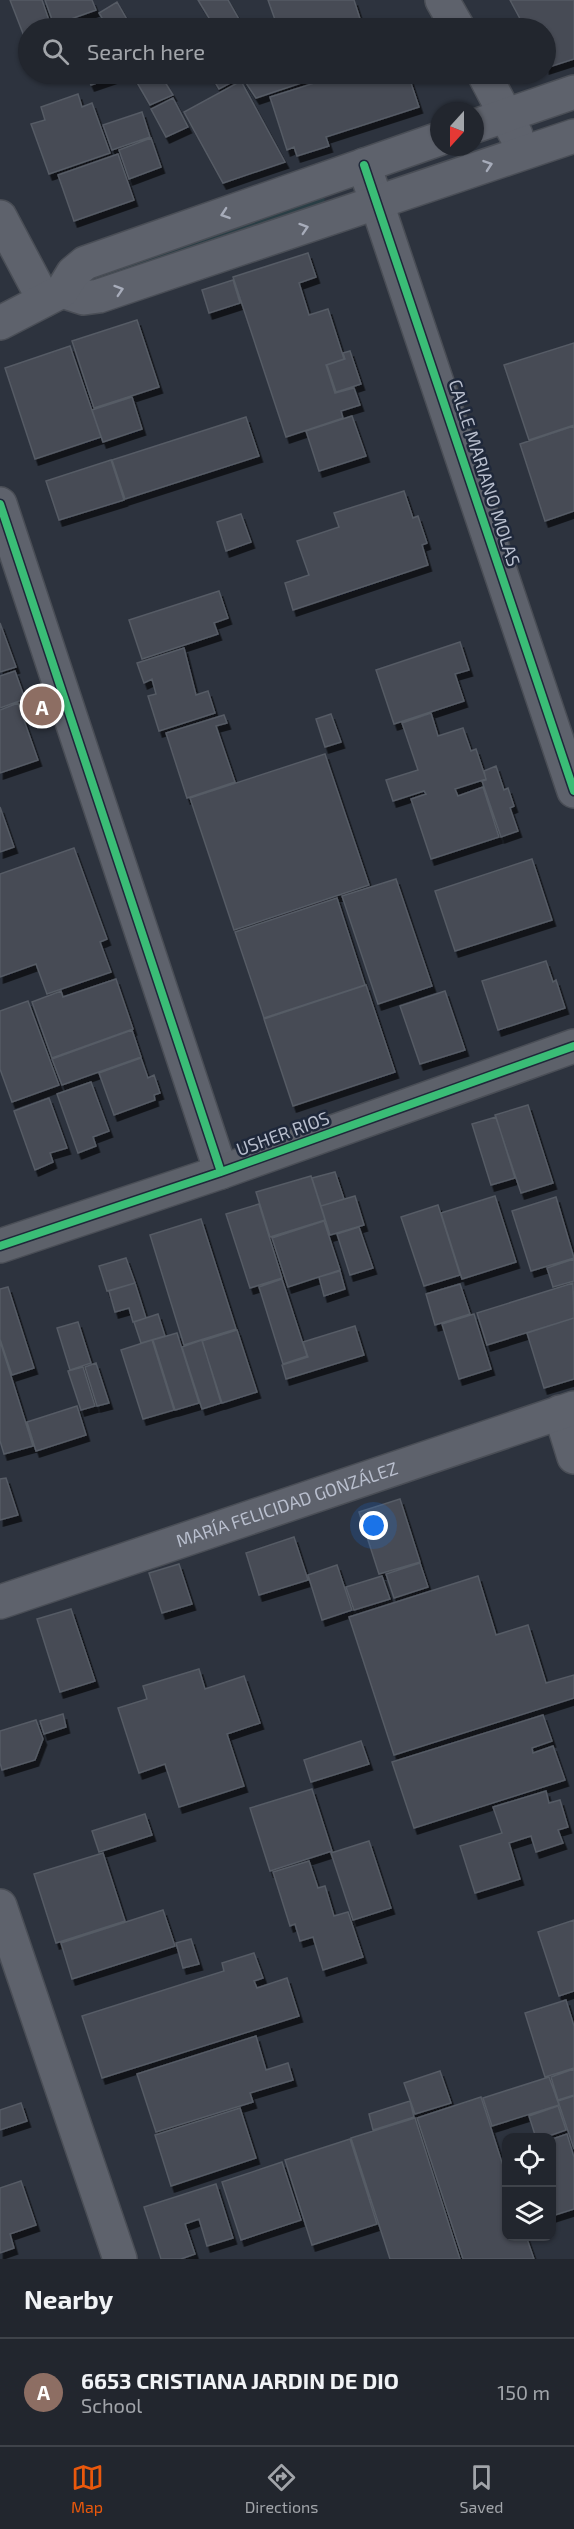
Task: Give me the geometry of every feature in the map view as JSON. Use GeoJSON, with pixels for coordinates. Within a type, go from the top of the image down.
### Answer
{"type":"FeatureCollection","features":[{"type":"Feature","properties":{"kind":"street"},"geometry":{"type":"LineString","coordinates":[[442,0],[452,18]]}},
{"type":"Feature","properties":{"kind":"street"},"geometry":{"type":"LineString","coordinates":[[490,84],[525,153]]}},
{"type":"Feature","properties":{"kind":"street"},"geometry":{"type":"LineString","coordinates":[[484,123],[574,92]]}},
{"type":"Feature","properties":{"kind":"street"},"geometry":{"type":"LineString","coordinates":[[53,295],[84,298],[99,296],[574,136]]}},
{"type":"Feature","properties":{"kind":"street"},"geometry":{"type":"LineString","coordinates":[[0,323],[53,295],[85,263],[430,142]]}},
{"type":"Feature","properties":{"kind":"street","name":"CALLE MARIANO MOLAS"},"geometry":{"type":"LineString","coordinates":[[364,165],[574,791]]}},
{"type":"Feature","properties":{"kind":"street"},"geometry":{"type":"LineString","coordinates":[[0,217],[53,295]]}},
{"type":"Feature","properties":{"kind":"street"},"geometry":{"type":"LineString","coordinates":[[1,513],[221,1172]]}},
{"type":"Feature","properties":{"kind":"street","name":"USHER RIOS"},"geometry":{"type":"LineString","coordinates":[[0,1246],[221,1172],[574,1046]]}},
{"type":"Feature","properties":{"kind":"street"},"geometry":{"type":"LineString","coordinates":[[567,1410],[574,1457]]}},
{"type":"Feature","properties":{"kind":"street","name":"MARÍA FELICIDAD GONZÁLEZ"},"geometry":{"type":"LineString","coordinates":[[0,1602],[567,1410]]}},
{"type":"Feature","properties":{"kind":"street"},"geometry":{"type":"LineString","coordinates":[[0,1906],[120,2259]]}},
{"type":"Feature","properties":{"kind":"shaded area"},"geometry":{"type":"Polygon","coordinates":[[[324,194],[325,203],[91,288],[83,276],[324,194]]]}},
{"type":"Feature","properties":{"kind":"building"},"geometry":{"type":"Polygon","coordinates":[[[10,0],[42,0],[48,18],[18,18],[18,21],[10,0]]]}},
{"type":"Feature","properties":{"kind":"building"},"geometry":{"type":"Polygon","coordinates":[[[45,0],[92,0],[96,10],[74,18],[51,18],[45,0]]]}},
{"type":"Feature","properties":{"kind":"building"},"geometry":{"type":"Polygon","coordinates":[[[198,0],[228,0],[238,18],[209,18],[198,0]]]}},
{"type":"Feature","properties":{"kind":"building"},"geometry":{"type":"Polygon","coordinates":[[[268,0],[354,0],[360,18],[274,18],[268,0]]]}},
{"type":"Feature","properties":{"kind":"building"},"geometry":{"type":"Polygon","coordinates":[[[510,0],[574,0],[574,59],[556,65],[556,18],[520,18],[510,0]]]}},
{"type":"Feature","properties":{"kind":"building"},"geometry":{"type":"Polygon","coordinates":[[[117,2],[126,18],[102,18],[99,13],[117,2]]]}},
{"type":"Feature","properties":{"kind":"building"},"geometry":{"type":"Polygon","coordinates":[[[138,84],[166,84],[173,95],[150,105],[138,84]]]}},
{"type":"Feature","properties":{"kind":"building"},"geometry":{"type":"Polygon","coordinates":[[[216,84],[228,84],[219,89],[216,84]]]}},
{"type":"Feature","properties":{"kind":"building"},"geometry":{"type":"Polygon","coordinates":[[[235,84],[243,84],[285,162],[223,183],[184,112],[235,84]]]}},
{"type":"Feature","properties":{"kind":"building"},"geometry":{"type":"Polygon","coordinates":[[[247,84],[298,84],[256,98],[247,84]]]}},
{"type":"Feature","properties":{"kind":"building"},"geometry":{"type":"Polygon","coordinates":[[[311,84],[411,84],[419,107],[326,137],[329,146],[297,156],[294,147],[287,150],[270,97],[311,84]]]}},
{"type":"Feature","properties":{"kind":"building"},"geometry":{"type":"Polygon","coordinates":[[[78,94],[82,107],[92,103],[110,153],[49,174],[31,124],[45,120],[41,107],[78,94]]]}},
{"type":"Feature","properties":{"kind":"building"},"geometry":{"type":"Polygon","coordinates":[[[173,98],[188,127],[166,137],[151,109],[173,98]]]}},
{"type":"Feature","properties":{"kind":"building"},"geometry":{"type":"Polygon","coordinates":[[[142,112],[150,137],[112,150],[103,125],[142,112]]]}},
{"type":"Feature","properties":{"kind":"building"},"geometry":{"type":"Polygon","coordinates":[[[151,138],[161,167],[129,179],[119,150],[151,138]]]}},
{"type":"Feature","properties":{"kind":"building"},"geometry":{"type":"Polygon","coordinates":[[[118,154],[134,200],[74,221],[58,175],[118,154]]]}},
{"type":"Feature","properties":{"kind":"building"},"geometry":{"type":"Polygon","coordinates":[[[308,253],[316,277],[299,283],[309,315],[328,309],[344,359],[326,365],[335,393],[354,388],[360,405],[341,411],[343,418],[286,437],[233,277],[308,253]]]}},
{"type":"Feature","properties":{"kind":"building"},"geometry":{"type":"Polygon","coordinates":[[[233,280],[240,303],[209,313],[202,290],[233,280]]]}},
{"type":"Feature","properties":{"kind":"building"},"geometry":{"type":"Polygon","coordinates":[[[137,320],[159,387],[94,408],[72,341],[137,320]]]}},
{"type":"Feature","properties":{"kind":"building"},"geometry":{"type":"Polygon","coordinates":[[[574,343],[574,425],[529,440],[504,365],[574,343]]]}},
{"type":"Feature","properties":{"kind":"building"},"geometry":{"type":"Polygon","coordinates":[[[70,346],[101,437],[35,459],[5,368],[70,346]]]}},
{"type":"Feature","properties":{"kind":"building"},"geometry":{"type":"Polygon","coordinates":[[[350,351],[361,384],[336,392],[327,365],[345,359],[343,353],[350,351]]]}},
{"type":"Feature","properties":{"kind":"building"},"geometry":{"type":"Polygon","coordinates":[[[132,397],[142,429],[103,442],[92,410],[132,397]]]}},
{"type":"Feature","properties":{"kind":"building"},"geometry":{"type":"Polygon","coordinates":[[[352,416],[366,456],[319,471],[306,431],[352,416]]]}},
{"type":"Feature","properties":{"kind":"building"},"geometry":{"type":"Polygon","coordinates":[[[246,417],[259,456],[125,499],[112,460],[246,417]]]}},
{"type":"Feature","properties":{"kind":"building"},"geometry":{"type":"Polygon","coordinates":[[[574,426],[574,511],[545,521],[520,444],[574,426]]]}},
{"type":"Feature","properties":{"kind":"building"},"geometry":{"type":"Polygon","coordinates":[[[111,460],[124,500],[59,520],[46,481],[111,460]]]}},
{"type":"Feature","properties":{"kind":"building"},"geometry":{"type":"Polygon","coordinates":[[[404,491],[413,518],[418,516],[427,543],[422,545],[428,565],[293,610],[285,583],[309,575],[297,541],[339,527],[334,513],[404,491]]]}},
{"type":"Feature","properties":{"kind":"building"},"geometry":{"type":"Polygon","coordinates":[[[241,514],[251,542],[226,551],[217,522],[241,514]]]}},
{"type":"Feature","properties":{"kind":"building"},"geometry":{"type":"Polygon","coordinates":[[[219,591],[228,618],[214,623],[218,634],[142,659],[129,620],[219,591]]]}},
{"type":"Feature","properties":{"kind":"building"},"geometry":{"type":"Polygon","coordinates":[[[0,623],[16,667],[0,672],[0,623]]]}},
{"type":"Feature","properties":{"kind":"building"},"geometry":{"type":"Polygon","coordinates":[[[460,642],[469,670],[455,674],[464,701],[394,724],[376,670],[460,642]]]}},
{"type":"Feature","properties":{"kind":"building"},"geometry":{"type":"Polygon","coordinates":[[[184,648],[196,695],[208,691],[215,713],[159,731],[148,696],[156,694],[152,679],[144,683],[137,663],[184,648]]]}},
{"type":"Feature","properties":{"kind":"building"},"geometry":{"type":"Polygon","coordinates":[[[15,671],[25,699],[0,708],[0,676],[15,671]]]}},
{"type":"Feature","properties":{"kind":"building"},"geometry":{"type":"Polygon","coordinates":[[[18,703],[38,760],[0,773],[0,710],[18,703]]]}},
{"type":"Feature","properties":{"kind":"building"},"geometry":{"type":"Polygon","coordinates":[[[431,713],[438,736],[463,728],[471,751],[476,749],[486,779],[455,789],[458,796],[483,787],[499,837],[431,859],[411,799],[426,794],[424,791],[393,801],[386,780],[418,770],[402,723],[431,713]]]}},
{"type":"Feature","properties":{"kind":"building"},"geometry":{"type":"Polygon","coordinates":[[[331,714],[341,742],[325,747],[316,719],[331,714]]]}},
{"type":"Feature","properties":{"kind":"building"},"geometry":{"type":"Polygon","coordinates":[[[224,715],[227,723],[216,726],[235,782],[187,798],[166,733],[224,715]]]}},
{"type":"Feature","properties":{"kind":"building"},"geometry":{"type":"Polygon","coordinates":[[[325,754],[369,885],[234,930],[190,798],[325,754]]]}},
{"type":"Feature","properties":{"kind":"building"},"geometry":{"type":"Polygon","coordinates":[[[496,766],[504,790],[508,788],[514,806],[510,808],[518,831],[501,837],[482,781],[486,780],[484,771],[496,766]]]}},
{"type":"Feature","properties":{"kind":"building"},"geometry":{"type":"Polygon","coordinates":[[[0,807],[14,847],[0,852],[0,807]]]}},
{"type":"Feature","properties":{"kind":"building"},"geometry":{"type":"Polygon","coordinates":[[[74,848],[107,939],[100,942],[111,972],[47,994],[36,964],[0,977],[0,874],[74,848]]]}},
{"type":"Feature","properties":{"kind":"building"},"geometry":{"type":"Polygon","coordinates":[[[532,859],[552,920],[455,951],[435,891],[532,859]]]}},
{"type":"Feature","properties":{"kind":"building"},"geometry":{"type":"Polygon","coordinates":[[[396,879],[432,986],[378,1004],[342,896],[396,879]]]}},
{"type":"Feature","properties":{"kind":"building"},"geometry":{"type":"Polygon","coordinates":[[[337,898],[365,985],[264,1018],[235,932],[337,898]]]}},
{"type":"Feature","properties":{"kind":"building"},"geometry":{"type":"Polygon","coordinates":[[[546,961],[553,982],[556,980],[565,1008],[498,1030],[482,981],[546,961]]]}},
{"type":"Feature","properties":{"kind":"building"},"geometry":{"type":"Polygon","coordinates":[[[116,979],[133,1029],[52,1058],[32,1002],[61,991],[63,997],[116,979]]]}},
{"type":"Feature","properties":{"kind":"building"},"geometry":{"type":"Polygon","coordinates":[[[366,985],[395,1072],[293,1106],[264,1019],[366,985]]]}},
{"type":"Feature","properties":{"kind":"building"},"geometry":{"type":"Polygon","coordinates":[[[445,991],[465,1050],[420,1064],[400,1006],[445,991]]]}},
{"type":"Feature","properties":{"kind":"building"},"geometry":{"type":"Polygon","coordinates":[[[28,1001],[59,1085],[12,1102],[0,1069],[0,1011],[28,1001]]]}},
{"type":"Feature","properties":{"kind":"building"},"geometry":{"type":"Polygon","coordinates":[[[132,1030],[141,1057],[62,1085],[52,1059],[132,1030]]]}},
{"type":"Feature","properties":{"kind":"building"},"geometry":{"type":"Polygon","coordinates":[[[141,1058],[148,1078],[154,1075],[160,1093],[154,1095],[155,1100],[114,1115],[99,1073],[141,1058]]]}},
{"type":"Feature","properties":{"kind":"building"},"geometry":{"type":"Polygon","coordinates":[[[91,1082],[109,1131],[93,1137],[96,1146],[78,1153],[57,1094],[91,1082]]]}},
{"type":"Feature","properties":{"kind":"building"},"geometry":{"type":"Polygon","coordinates":[[[49,1098],[67,1148],[50,1153],[53,1162],[35,1170],[14,1111],[49,1098]]]}},
{"type":"Feature","properties":{"kind":"building"},"geometry":{"type":"Polygon","coordinates":[[[528,1105],[553,1183],[521,1193],[495,1115],[528,1105]]]}},
{"type":"Feature","properties":{"kind":"building"},"geometry":{"type":"Polygon","coordinates":[[[496,1117],[515,1178],[491,1185],[472,1124],[496,1117]]]}},
{"type":"Feature","properties":{"kind":"building"},"geometry":{"type":"Polygon","coordinates":[[[335,1172],[344,1199],[321,1206],[312,1178],[335,1172]]]}},
{"type":"Feature","properties":{"kind":"building"},"geometry":{"type":"Polygon","coordinates":[[[311,1176],[325,1220],[270,1237],[256,1192],[311,1176]]]}},
{"type":"Feature","properties":{"kind":"building"},"geometry":{"type":"Polygon","coordinates":[[[355,1196],[364,1225],[330,1235],[321,1206],[355,1196]]]}},
{"type":"Feature","properties":{"kind":"building"},"geometry":{"type":"Polygon","coordinates":[[[495,1196],[516,1262],[462,1279],[441,1213],[495,1196]]]}},
{"type":"Feature","properties":{"kind":"building"},"geometry":{"type":"Polygon","coordinates":[[[556,1197],[574,1258],[531,1271],[512,1211],[556,1197]]]}},
{"type":"Feature","properties":{"kind":"building"},"geometry":{"type":"Polygon","coordinates":[[[259,1204],[282,1278],[250,1288],[226,1214],[259,1204]]]}},
{"type":"Feature","properties":{"kind":"building"},"geometry":{"type":"Polygon","coordinates":[[[438,1205],[460,1275],[424,1286],[401,1217],[438,1205]]]}},
{"type":"Feature","properties":{"kind":"building"},"geometry":{"type":"Polygon","coordinates":[[[201,1219],[236,1329],[184,1345],[150,1235],[201,1219]]]}},
{"type":"Feature","properties":{"kind":"building"},"geometry":{"type":"Polygon","coordinates":[[[324,1221],[340,1270],[288,1287],[272,1238],[324,1221]]]}},
{"type":"Feature","properties":{"kind":"building"},"geometry":{"type":"Polygon","coordinates":[[[359,1227],[373,1268],[350,1275],[337,1234],[359,1227]]]}},
{"type":"Feature","properties":{"kind":"building"},"geometry":{"type":"Polygon","coordinates":[[[126,1258],[135,1283],[107,1291],[99,1266],[126,1258]]]}},
{"type":"Feature","properties":{"kind":"building"},"geometry":{"type":"Polygon","coordinates":[[[574,1259],[574,1281],[553,1287],[547,1268],[574,1259]]]}},
{"type":"Feature","properties":{"kind":"building"},"geometry":{"type":"Polygon","coordinates":[[[340,1271],[345,1289],[324,1296],[319,1277],[340,1271]]]}},
{"type":"Feature","properties":{"kind":"building"},"geometry":{"type":"Polygon","coordinates":[[[282,1279],[307,1356],[283,1364],[259,1287],[282,1279]]]}},
{"type":"Feature","properties":{"kind":"building"},"geometry":{"type":"Polygon","coordinates":[[[135,1283],[146,1318],[133,1322],[129,1308],[115,1312],[109,1291],[135,1283]]]}},
{"type":"Feature","properties":{"kind":"building"},"geometry":{"type":"Polygon","coordinates":[[[573,1283],[574,1318],[487,1345],[477,1313],[573,1283]]]}},
{"type":"Feature","properties":{"kind":"building"},"geometry":{"type":"Polygon","coordinates":[[[460,1284],[470,1314],[435,1325],[426,1294],[460,1284]]]}},
{"type":"Feature","properties":{"kind":"building"},"geometry":{"type":"Polygon","coordinates":[[[8,1287],[34,1368],[12,1375],[0,1339],[0,1289],[8,1287]]]}},
{"type":"Feature","properties":{"kind":"building"},"geometry":{"type":"Polygon","coordinates":[[[158,1314],[165,1336],[141,1343],[134,1322],[158,1314]]]}},
{"type":"Feature","properties":{"kind":"building"},"geometry":{"type":"Polygon","coordinates":[[[474,1314],[491,1369],[459,1379],[442,1324],[474,1314]]]}},
{"type":"Feature","properties":{"kind":"building"},"geometry":{"type":"Polygon","coordinates":[[[574,1318],[574,1379],[544,1388],[527,1333],[574,1318]]]}},
{"type":"Feature","properties":{"kind":"building"},"geometry":{"type":"Polygon","coordinates":[[[78,1322],[91,1363],[70,1370],[57,1328],[78,1322]]]}},
{"type":"Feature","properties":{"kind":"building"},"geometry":{"type":"Polygon","coordinates":[[[355,1326],[364,1355],[286,1379],[282,1365],[308,1357],[303,1342],[355,1326]]]}},
{"type":"Feature","properties":{"kind":"building"},"geometry":{"type":"Polygon","coordinates":[[[237,1330],[257,1392],[222,1403],[202,1341],[237,1330]]]}},
{"type":"Feature","properties":{"kind":"building"},"geometry":{"type":"Polygon","coordinates":[[[177,1333],[199,1403],[175,1410],[153,1340],[177,1333]]]}},
{"type":"Feature","properties":{"kind":"building"},"geometry":{"type":"Polygon","coordinates":[[[152,1340],[174,1410],[143,1419],[121,1350],[152,1340]]]}},
{"type":"Feature","properties":{"kind":"building"},"geometry":{"type":"Polygon","coordinates":[[[202,1340],[221,1403],[202,1409],[182,1347],[202,1340]]]}},
{"type":"Feature","properties":{"kind":"building"},"geometry":{"type":"Polygon","coordinates":[[[0,1341],[33,1446],[4,1454],[0,1441],[0,1341]]]}},
{"type":"Feature","properties":{"kind":"building"},"geometry":{"type":"Polygon","coordinates":[[[96,1363],[109,1403],[97,1406],[85,1367],[96,1363]]]}},
{"type":"Feature","properties":{"kind":"building"},"geometry":{"type":"Polygon","coordinates":[[[83,1367],[95,1406],[81,1410],[68,1371],[83,1367]]]}},
{"type":"Feature","properties":{"kind":"building"},"geometry":{"type":"Polygon","coordinates":[[[77,1406],[86,1435],[36,1451],[27,1422],[77,1406]]]}},
{"type":"Feature","properties":{"kind":"building"},"geometry":{"type":"Polygon","coordinates":[[[6,1478],[18,1515],[0,1520],[0,1479],[6,1478]]]}},
{"type":"Feature","properties":{"kind":"building"},"geometry":{"type":"Polygon","coordinates":[[[400,1499],[420,1562],[379,1574],[359,1512],[400,1499]]]}},
{"type":"Feature","properties":{"kind":"building"},"geometry":{"type":"Polygon","coordinates":[[[294,1537],[308,1580],[259,1595],[246,1553],[294,1537]]]}},
{"type":"Feature","properties":{"kind":"building"},"geometry":{"type":"Polygon","coordinates":[[[420,1563],[428,1587],[394,1598],[386,1574],[420,1563]]]}},
{"type":"Feature","properties":{"kind":"building"},"geometry":{"type":"Polygon","coordinates":[[[179,1564],[192,1604],[162,1613],[149,1573],[179,1564]]]}},
{"type":"Feature","properties":{"kind":"building"},"geometry":{"type":"Polygon","coordinates":[[[337,1565],[352,1610],[322,1620],[308,1575],[337,1565]]]}},
{"type":"Feature","properties":{"kind":"building"},"geometry":{"type":"Polygon","coordinates":[[[382,1576],[390,1599],[354,1610],[346,1587],[382,1576]]]}},
{"type":"Feature","properties":{"kind":"building"},"geometry":{"type":"Polygon","coordinates":[[[478,1576],[496,1635],[528,1625],[546,1683],[574,1675],[574,1698],[394,1755],[349,1617],[478,1576]]]}},
{"type":"Feature","properties":{"kind":"building"},"geometry":{"type":"Polygon","coordinates":[[[71,1609],[95,1681],[60,1692],[37,1619],[71,1609]]]}},
{"type":"Feature","properties":{"kind":"building"},"geometry":{"type":"Polygon","coordinates":[[[199,1669],[205,1689],[244,1676],[260,1723],[227,1734],[244,1786],[179,1807],[165,1764],[139,1773],[118,1708],[147,1699],[143,1686],[199,1669]]]}},
{"type":"Feature","properties":{"kind":"building"},"geometry":{"type":"Polygon","coordinates":[[[63,1714],[66,1727],[44,1734],[40,1721],[63,1714]]]}},
{"type":"Feature","properties":{"kind":"building"},"geometry":{"type":"Polygon","coordinates":[[[543,1715],[552,1741],[532,1748],[533,1753],[553,1746],[565,1780],[414,1828],[392,1762],[543,1715]]]}},
{"type":"Feature","properties":{"kind":"building"},"geometry":{"type":"Polygon","coordinates":[[[36,1720],[43,1739],[35,1760],[2,1770],[0,1731],[36,1720]]]}},
{"type":"Feature","properties":{"kind":"building"},"geometry":{"type":"Polygon","coordinates":[[[361,1741],[369,1764],[311,1782],[304,1760],[361,1741]]]}},
{"type":"Feature","properties":{"kind":"building"},"geometry":{"type":"Polygon","coordinates":[[[312,1789],[332,1851],[270,1871],[250,1808],[312,1789]]]}},
{"type":"Feature","properties":{"kind":"building"},"geometry":{"type":"Polygon","coordinates":[[[546,1791],[549,1803],[560,1800],[568,1827],[558,1830],[563,1843],[536,1852],[531,1836],[509,1843],[520,1879],[475,1893],[460,1846],[502,1833],[493,1807],[546,1791]]]}},
{"type":"Feature","properties":{"kind":"building"},"geometry":{"type":"Polygon","coordinates":[[[145,1814],[152,1835],[99,1852],[92,1831],[145,1814]]]}},
{"type":"Feature","properties":{"kind":"building"},"geometry":{"type":"Polygon","coordinates":[[[369,1841],[391,1908],[353,1920],[331,1853],[369,1841]]]}},
{"type":"Feature","properties":{"kind":"building"},"geometry":{"type":"Polygon","coordinates":[[[103,1853],[125,1921],[56,1943],[34,1874],[103,1853]]]}},
{"type":"Feature","properties":{"kind":"building"},"geometry":{"type":"Polygon","coordinates":[[[309,1861],[318,1888],[325,1886],[334,1916],[348,1912],[363,1957],[323,1970],[313,1937],[300,1941],[295,1924],[290,1926],[273,1872],[309,1861]]]}},
{"type":"Feature","properties":{"kind":"building"},"geometry":{"type":"Polygon","coordinates":[[[163,1910],[175,1946],[72,1979],[61,1943],[163,1910]]]}},
{"type":"Feature","properties":{"kind":"building"},"geometry":{"type":"Polygon","coordinates":[[[574,1920],[574,1991],[559,1996],[538,1932],[574,1920]]]}},
{"type":"Feature","properties":{"kind":"building"},"geometry":{"type":"Polygon","coordinates":[[[191,1939],[199,1964],[183,1968],[176,1943],[191,1939]]]}},
{"type":"Feature","properties":{"kind":"building"},"geometry":{"type":"Polygon","coordinates":[[[254,1953],[263,1978],[254,1981],[257,1988],[287,1978],[299,2016],[102,2078],[82,2016],[224,1971],[222,1963],[254,1953]]]}},
{"type":"Feature","properties":{"kind":"building"},"geometry":{"type":"Polygon","coordinates":[[[566,2000],[574,2026],[574,2068],[545,2077],[525,2013],[566,2000]]]}},
{"type":"Feature","properties":{"kind":"building"},"geometry":{"type":"Polygon","coordinates":[[[256,2036],[266,2070],[288,2063],[293,2080],[250,2093],[253,2102],[156,2132],[137,2074],[256,2036]]]}},
{"type":"Feature","properties":{"kind":"building"},"geometry":{"type":"Polygon","coordinates":[[[574,2069],[574,2095],[558,2100],[551,2077],[574,2069]]]}},
{"type":"Feature","properties":{"kind":"building"},"geometry":{"type":"Polygon","coordinates":[[[440,2071],[451,2103],[415,2114],[404,2083],[440,2071]]]}},
{"type":"Feature","properties":{"kind":"building"},"geometry":{"type":"Polygon","coordinates":[[[549,2077],[559,2105],[492,2126],[483,2098],[549,2077]]]}},
{"type":"Feature","properties":{"kind":"building"},"geometry":{"type":"Polygon","coordinates":[[[574,2096],[574,2149],[558,2101],[574,2096]]]}},
{"type":"Feature","properties":{"kind":"building"},"geometry":{"type":"Polygon","coordinates":[[[481,2097],[502,2163],[502,2241],[528,2241],[534,2259],[463,2259],[417,2118],[481,2097]]]}},
{"type":"Feature","properties":{"kind":"building"},"geometry":{"type":"Polygon","coordinates":[[[410,2101],[414,2117],[373,2130],[369,2114],[410,2101]]]}},
{"type":"Feature","properties":{"kind":"building"},"geometry":{"type":"Polygon","coordinates":[[[21,2103],[27,2121],[0,2130],[0,2110],[21,2103]]]}},
{"type":"Feature","properties":{"kind":"building"},"geometry":{"type":"Polygon","coordinates":[[[558,2106],[566,2130],[556,2133],[534,2133],[529,2116],[558,2106]]]}},
{"type":"Feature","properties":{"kind":"building"},"geometry":{"type":"Polygon","coordinates":[[[240,2108],[256,2158],[171,2186],[155,2135],[240,2108]]]}},
{"type":"Feature","properties":{"kind":"building"},"geometry":{"type":"Polygon","coordinates":[[[415,2118],[460,2259],[390,2259],[351,2138],[415,2118]]]}},
{"type":"Feature","properties":{"kind":"building"},"geometry":{"type":"Polygon","coordinates":[[[567,2134],[574,2157],[574,2209],[556,2215],[556,2187],[556,2138],[567,2134]]]}},
{"type":"Feature","properties":{"kind":"building"},"geometry":{"type":"Polygon","coordinates":[[[350,2139],[377,2224],[312,2245],[285,2160],[350,2139]]]}},
{"type":"Feature","properties":{"kind":"building"},"geometry":{"type":"Polygon","coordinates":[[[282,2162],[301,2220],[241,2240],[222,2182],[282,2162]]]}},
{"type":"Feature","properties":{"kind":"building"},"geometry":{"type":"Polygon","coordinates":[[[21,2181],[36,2225],[10,2234],[14,2248],[0,2253],[0,2188],[21,2181]]]}},
{"type":"Feature","properties":{"kind":"building"},"geometry":{"type":"Polygon","coordinates":[[[216,2184],[233,2238],[207,2246],[199,2219],[185,2224],[195,2254],[181,2259],[161,2259],[144,2207],[216,2184]]]}},
{"type":"Feature","properties":{"kind":"cycle path"},"geometry":{"type":"LineString","coordinates":[[364,165],[574,791]]}},
{"type":"Feature","properties":{"kind":"cycle path"},"geometry":{"type":"LineString","coordinates":[[0,504],[221,1172]]}},
{"type":"Feature","properties":{"kind":"cycle path"},"geometry":{"type":"LineString","coordinates":[[0,1246],[221,1172],[574,1046]]}},
{"type":"Feature","properties":{"kind":"place","name":"6653 CRISTIANA JARDIN DE DIO"},"geometry":{"type":"Point","coordinates":[42,706]}}]}
